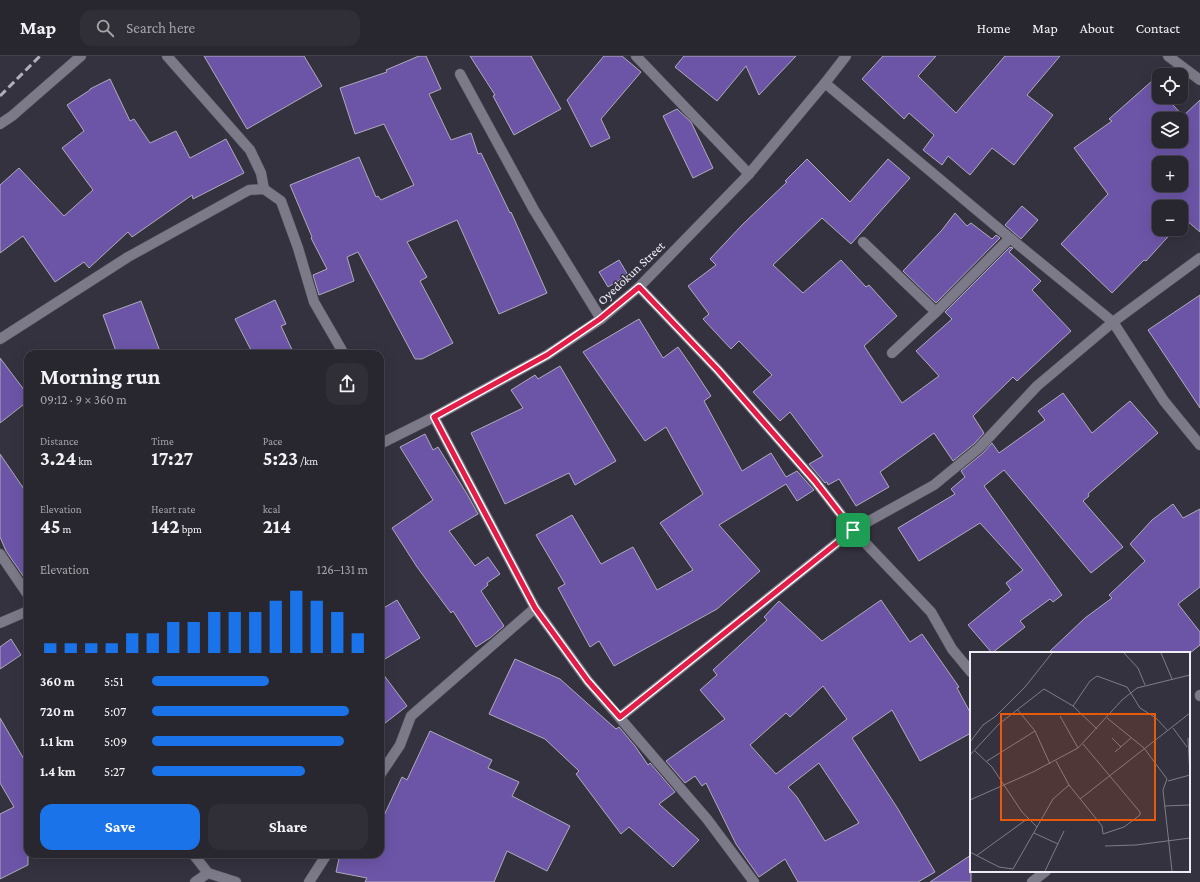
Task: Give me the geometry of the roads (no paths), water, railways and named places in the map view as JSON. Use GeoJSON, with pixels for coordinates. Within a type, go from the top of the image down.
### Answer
{"type":"FeatureCollection","features":[{"type":"Feature","properties":{"kind":"street"},"geometry":{"type":"LineString","coordinates":[[0,124],[12,116],[81,56]]}},
{"type":"Feature","properties":{"kind":"street"},"geometry":{"type":"LineString","coordinates":[[167,56],[250,150],[261,173],[264,189]]}},
{"type":"Feature","properties":{"kind":"street"},"geometry":{"type":"LineString","coordinates":[[636,56],[749,174]]}},
{"type":"Feature","properties":{"kind":"street","name":"Oyedokun Street"},"geometry":{"type":"LineString","coordinates":[[384,440],[434,417],[547,355],[600,319],[639,287],[749,174],[846,56]]}},
{"type":"Feature","properties":{"kind":"street"},"geometry":{"type":"LineString","coordinates":[[1168,56],[1200,80]]}},
{"type":"Feature","properties":{"kind":"street"},"geometry":{"type":"LineString","coordinates":[[460,74],[534,210],[600,319]]}},
{"type":"Feature","properties":{"kind":"street"},"geometry":{"type":"LineString","coordinates":[[825,83],[1113,322],[1164,401],[1200,445]]}},
{"type":"Feature","properties":{"kind":"street"},"geometry":{"type":"LineString","coordinates":[[0,339],[128,257],[249,190],[264,189],[281,201],[298,248],[314,302],[342,350]]}},
{"type":"Feature","properties":{"kind":"street"},"geometry":{"type":"LineString","coordinates":[[892,353],[936,312],[1010,238]]}},
{"type":"Feature","properties":{"kind":"street"},"geometry":{"type":"LineString","coordinates":[[863,242],[936,312]]}},
{"type":"Feature","properties":{"kind":"street"},"geometry":{"type":"LineString","coordinates":[[620,717],[853,530],[934,485],[979,448],[1037,386],[1113,322],[1200,258]]}},
{"type":"Feature","properties":{"kind":"street"},"geometry":{"type":"LineString","coordinates":[[639,287],[723,376],[815,481],[853,530],[931,612],[952,649],[970,671]]}},
{"type":"Feature","properties":{"kind":"street"},"geometry":{"type":"LineString","coordinates":[[434,417],[535,608],[588,681],[707,819],[754,882]]}},
{"type":"Feature","properties":{"kind":"street"},"geometry":{"type":"LineString","coordinates":[[0,554],[24,589]]}},
{"type":"Feature","properties":{"kind":"street"},"geometry":{"type":"LineString","coordinates":[[384,769],[400,745],[411,716],[535,608]]}},
{"type":"Feature","properties":{"kind":"street"},"geometry":{"type":"LineString","coordinates":[[0,623],[24,613]]}},
{"type":"Feature","properties":{"kind":"street"},"geometry":{"type":"LineString","coordinates":[[196,858],[208,873],[236,882]]}},
{"type":"Feature","properties":{"kind":"street"},"geometry":{"type":"LineString","coordinates":[[309,882],[324,858]]}},
{"type":"Feature","properties":{"kind":"street"},"geometry":{"type":"LineString","coordinates":[[1032,882],[1045,872]]}},
{"type":"Feature","properties":{"kind":"street"},"geometry":{"type":"LineString","coordinates":[[195,882],[208,873]]}},
{"type":"Feature","properties":{"kind":"railway"},"geometry":{"type":"LineString","coordinates":[[0,96],[40,56]]}}]}
